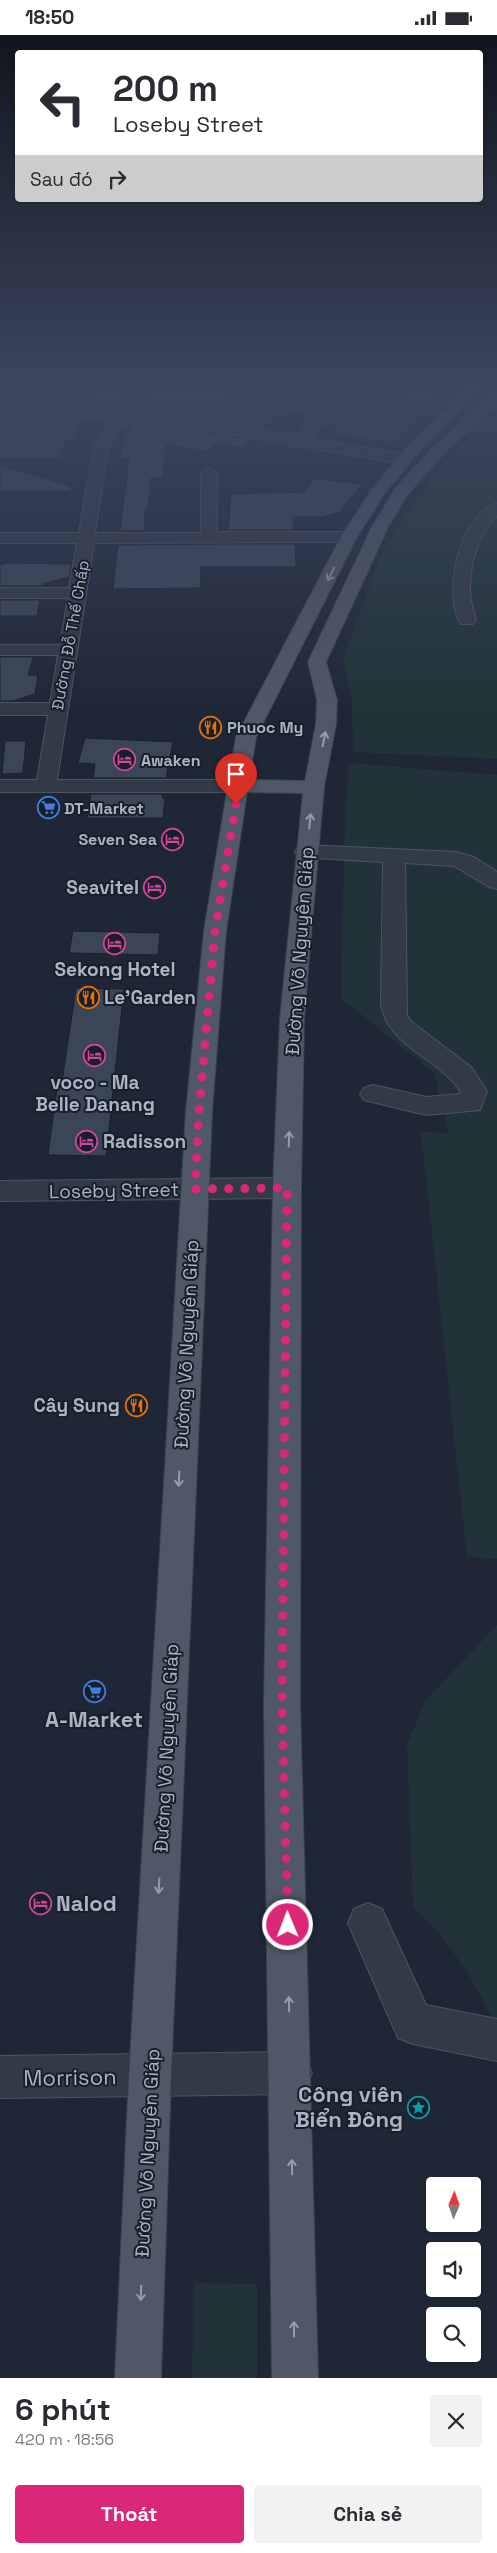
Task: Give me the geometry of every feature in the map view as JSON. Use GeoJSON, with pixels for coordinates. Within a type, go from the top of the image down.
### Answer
{"type":"FeatureCollection","features":[{"type":"Feature","properties":{"kind":"main road","name":"Đường Võ Nguyên Giáp"},"geometry":{"type":"LineString","coordinates":[[138,2378],[150,2076],[199,1111],[215,931],[246,737],[349,537],[376,495]]}},
{"type":"Feature","properties":{"kind":"main road","name":"Đường Võ Nguyên Giáp"},"geometry":{"type":"LineString","coordinates":[[295,2378],[282,1705],[287,1188],[292,1019],[306,852],[314,787],[326,716],[327,700],[317,662],[374,540],[401,495]]}},
{"type":"Feature","properties":{"kind":"main road"},"geometry":{"type":"LineString","coordinates":[[349,537],[374,540]]}},
{"type":"Feature","properties":{"kind":"main road"},"geometry":{"type":"LineString","coordinates":[[238,786],[314,787]]}},
{"type":"Feature","properties":{"kind":"street","name":"Đường Đỗ Thế Chấp"},"geometry":{"type":"LineString","coordinates":[[46,785],[93,495]]}},
{"type":"Feature","properties":{"kind":"street"},"geometry":{"type":"LineString","coordinates":[[209,495],[209,537]]}},
{"type":"Feature","properties":{"kind":"street"},"geometry":{"type":"LineString","coordinates":[[467,620],[461,593],[465,559],[482,520],[497,508]]}},
{"type":"Feature","properties":{"kind":"street"},"geometry":{"type":"LineString","coordinates":[[0,538],[349,537]]}},
{"type":"Feature","properties":{"kind":"street"},"geometry":{"type":"LineString","coordinates":[[0,593],[76,593]]}},
{"type":"Feature","properties":{"kind":"street"},"geometry":{"type":"LineString","coordinates":[[0,650],[68,650]]}},
{"type":"Feature","properties":{"kind":"street"},"geometry":{"type":"LineString","coordinates":[[0,709],[57,709]]}},
{"type":"Feature","properties":{"kind":"street"},"geometry":{"type":"LineString","coordinates":[[0,808],[2,785],[238,786]]}},
{"type":"Feature","properties":{"kind":"street"},"geometry":{"type":"LineString","coordinates":[[306,852],[456,859],[466,862],[497,882]]}},
{"type":"Feature","properties":{"kind":"street"},"geometry":{"type":"LineString","coordinates":[[374,1094],[426,1106],[471,1103],[474,1091],[462,1073],[404,1029],[395,1018],[393,1004],[394,857]]}},
{"type":"Feature","properties":{"kind":"street","name":"Loseby Street"},"geometry":{"type":"LineString","coordinates":[[0,1191],[287,1188]]}},
{"type":"Feature","properties":{"kind":"street"},"geometry":{"type":"LineString","coordinates":[[368,1923],[413,2023],[497,2040]]}},
{"type":"Feature","properties":{"kind":"street","name":"Morrison"},"geometry":{"type":"LineString","coordinates":[[0,2077],[290,2073]]}},
{"type":"Feature","properties":{"kind":"shaded area"},"geometry":{"type":"Polygon","coordinates":[[[420,495],[497,495],[497,759],[353,752],[352,701],[343,658],[383,550],[420,495]]]}},
{"type":"Feature","properties":{"kind":"shaded area"},"geometry":{"type":"Polygon","coordinates":[[[349,763],[497,775],[497,1559],[467,1557],[421,1132],[449,1133],[434,1073],[341,998],[345,812],[349,763]]]}},
{"type":"Feature","properties":{"kind":"shaded area"},"geometry":{"type":"Polygon","coordinates":[[[497,1625],[497,2028],[480,1994],[461,1963],[439,1934],[413,1908],[407,1745],[425,1701],[497,1625]]]}},
{"type":"Feature","properties":{"kind":"shaded area"},"geometry":{"type":"Polygon","coordinates":[[[194,2283],[257,2284],[257,2378],[192,2378],[194,2283]]]}},
{"type":"Feature","properties":{"kind":"building"},"geometry":{"type":"Polygon","coordinates":[[[124,495],[149,495],[148,509],[145,509],[145,531],[120,531],[124,495]]]}},
{"type":"Feature","properties":{"kind":"building"},"geometry":{"type":"Polygon","coordinates":[[[231,495],[353,495],[340,512],[321,517],[293,517],[294,530],[228,530],[231,495]]]}},
{"type":"Feature","properties":{"kind":"building"},"geometry":{"type":"Polygon","coordinates":[[[295,544],[296,567],[201,567],[200,588],[113,589],[118,545],[295,544]]]}},
{"type":"Feature","properties":{"kind":"building"},"geometry":{"type":"Polygon","coordinates":[[[7,563],[71,564],[69,577],[43,584],[43,586],[0,586],[0,565],[7,563]]]}},
{"type":"Feature","properties":{"kind":"building"},"geometry":{"type":"Polygon","coordinates":[[[0,600],[40,600],[37,616],[0,616],[0,600]]]}},
{"type":"Feature","properties":{"kind":"building"},"geometry":{"type":"Polygon","coordinates":[[[0,657],[33,657],[28,675],[38,675],[35,694],[13,701],[0,701],[0,657]]]}},
{"type":"Feature","properties":{"kind":"building"},"geometry":{"type":"Polygon","coordinates":[[[85,738],[173,742],[166,778],[93,778],[95,764],[78,763],[85,738]]]}},
{"type":"Feature","properties":{"kind":"building"},"geometry":{"type":"Polygon","coordinates":[[[5,741],[26,741],[23,773],[2,774],[5,741]]]}},
{"type":"Feature","properties":{"kind":"building"},"geometry":{"type":"Polygon","coordinates":[[[91,794],[163,794],[162,798],[165,798],[163,818],[87,818],[91,794]]]}},
{"type":"Feature","properties":{"kind":"building","name":"Sekong Hotel"},"geometry":{"type":"Polygon","coordinates":[[[73,931],[160,933],[158,955],[69,953],[73,931]]]}},
{"type":"Feature","properties":{"kind":"building"},"geometry":{"type":"Polygon","coordinates":[[[76,988],[124,989],[106,1156],[48,1155],[58,1082],[62,1082],[76,988]]]}},
{"type":"Feature","properties":{"kind":"place","name":"Phuoc My"},"geometry":{"type":"Point","coordinates":[211,727]}},
{"type":"Feature","properties":{"kind":"place","name":"Awaken"},"geometry":{"type":"Point","coordinates":[125,760]}},
{"type":"Feature","properties":{"kind":"place","name":"DT-Market"},"geometry":{"type":"Point","coordinates":[48,808]}},
{"type":"Feature","properties":{"kind":"place","name":"Seven Sea"},"geometry":{"type":"Point","coordinates":[173,839]}},
{"type":"Feature","properties":{"kind":"place","name":"Seavitel"},"geometry":{"type":"Point","coordinates":[155,887]}},
{"type":"Feature","properties":{"kind":"place","name":"Sekong Hotel"},"geometry":{"type":"Point","coordinates":[115,943]}},
{"type":"Feature","properties":{"kind":"place","name":"Le’Garden"},"geometry":{"type":"Point","coordinates":[88,997]}},
{"type":"Feature","properties":{"kind":"place","name":"voco - Ma Belle Danang"},"geometry":{"type":"Point","coordinates":[95,1056]}},
{"type":"Feature","properties":{"kind":"place","name":"Radisson"},"geometry":{"type":"Point","coordinates":[87,1141]}},
{"type":"Feature","properties":{"kind":"place","name":"Cây Sung"},"geometry":{"type":"Point","coordinates":[136,1405]}},
{"type":"Feature","properties":{"kind":"place","name":"A-Market"},"geometry":{"type":"Point","coordinates":[94,1691]}},
{"type":"Feature","properties":{"kind":"place","name":"Nalod"},"geometry":{"type":"Point","coordinates":[40,1903]}},
{"type":"Feature","properties":{"kind":"place","name":"Công viên Biển Đông"},"geometry":{"type":"Point","coordinates":[419,2107]}},
{"type":"Feature","properties":{"kind":"route"},"geometry":{"type":"LineString","coordinates":[[236,804],[215,931],[199,1111],[195,1189],[287,1188],[282,1705],[288,1925]]}}]}
